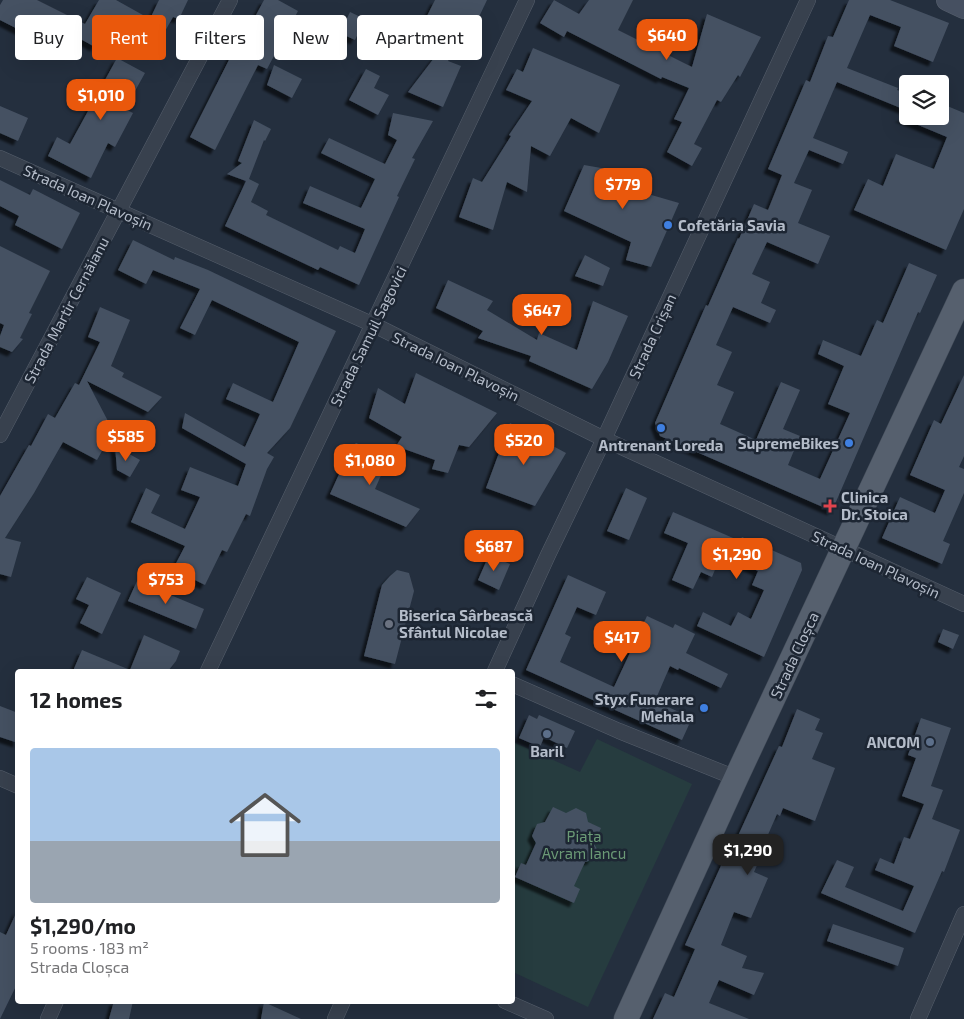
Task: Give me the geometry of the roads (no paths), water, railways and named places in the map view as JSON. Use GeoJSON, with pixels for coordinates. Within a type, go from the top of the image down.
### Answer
{"type":"FeatureCollection","features":[{"type":"Feature","properties":{"kind":"main road"},"geometry":{"type":"LineString","coordinates":[[947,0],[964,8]]}},
{"type":"Feature","properties":{"kind":"main road","name":"Strada Cloșca"},"geometry":{"type":"LineString","coordinates":[[626,1019],[736,778],[964,290]]}},
{"type":"Feature","properties":{"kind":"street","name":"Strada Martir Cernăianu"},"geometry":{"type":"LineString","coordinates":[[0,435],[230,0]]}},
{"type":"Feature","properties":{"kind":"street","name":"Strada Samuil Sagovici"},"geometry":{"type":"LineString","coordinates":[[209,669],[527,0]]}},
{"type":"Feature","properties":{"kind":"street","name":"Strada Crișan"},"geometry":{"type":"LineString","coordinates":[[496,669],[808,0]]}},
{"type":"Feature","properties":{"kind":"street","name":"Strada Ioan Plavoșin"},"geometry":{"type":"LineString","coordinates":[[0,158],[374,325],[604,439],[964,604]]}},
{"type":"Feature","properties":{"kind":"street"},"geometry":{"type":"LineString","coordinates":[[515,685],[619,731],[736,778]]}},
{"type":"Feature","properties":{"kind":"street"},"geometry":{"type":"LineString","coordinates":[[0,778],[15,785]]}},
{"type":"Feature","properties":{"kind":"street"},"geometry":{"type":"LineString","coordinates":[[918,1019],[964,914]]}},
{"type":"Feature","properties":{"kind":"street"},"geometry":{"type":"LineString","coordinates":[[48,1019],[55,1004]]}},
{"type":"Feature","properties":{"kind":"street"},"geometry":{"type":"LineString","coordinates":[[335,1019],[342,1004]]}},
{"type":"Feature","properties":{"kind":"street"},"geometry":{"type":"LineString","coordinates":[[512,1004],[546,1019]]}},
{"type":"Feature","properties":{"kind":"place","name":"Cofetăria Savia"},"geometry":{"type":"Point","coordinates":[668,225]}},
{"type":"Feature","properties":{"kind":"place","name":"Antrenant Loreda"},"geometry":{"type":"Point","coordinates":[661,428]}},
{"type":"Feature","properties":{"kind":"place","name":"SupremeBikes"},"geometry":{"type":"Point","coordinates":[849,443]}},
{"type":"Feature","properties":{"kind":"place","name":"Clinica Dr. Stoica"},"geometry":{"type":"Point","coordinates":[830,506]}},
{"type":"Feature","properties":{"kind":"place","name":"Biserica Sârbească Sfântul Nicolae"},"geometry":{"type":"Point","coordinates":[389,624]}},
{"type":"Feature","properties":{"kind":"place","name":"Styx Funerare Mehala"},"geometry":{"type":"Point","coordinates":[704,708]}},
{"type":"Feature","properties":{"kind":"place","name":"Baril"},"geometry":{"type":"Point","coordinates":[547,734]}},
{"type":"Feature","properties":{"kind":"place","name":"ANCOM"},"geometry":{"type":"Point","coordinates":[930,742]}},
{"type":"Feature","properties":{"kind":"park label","name":"Piața Avram Iancu"},"geometry":{"type":"Point","coordinates":[584,844]}}]}
